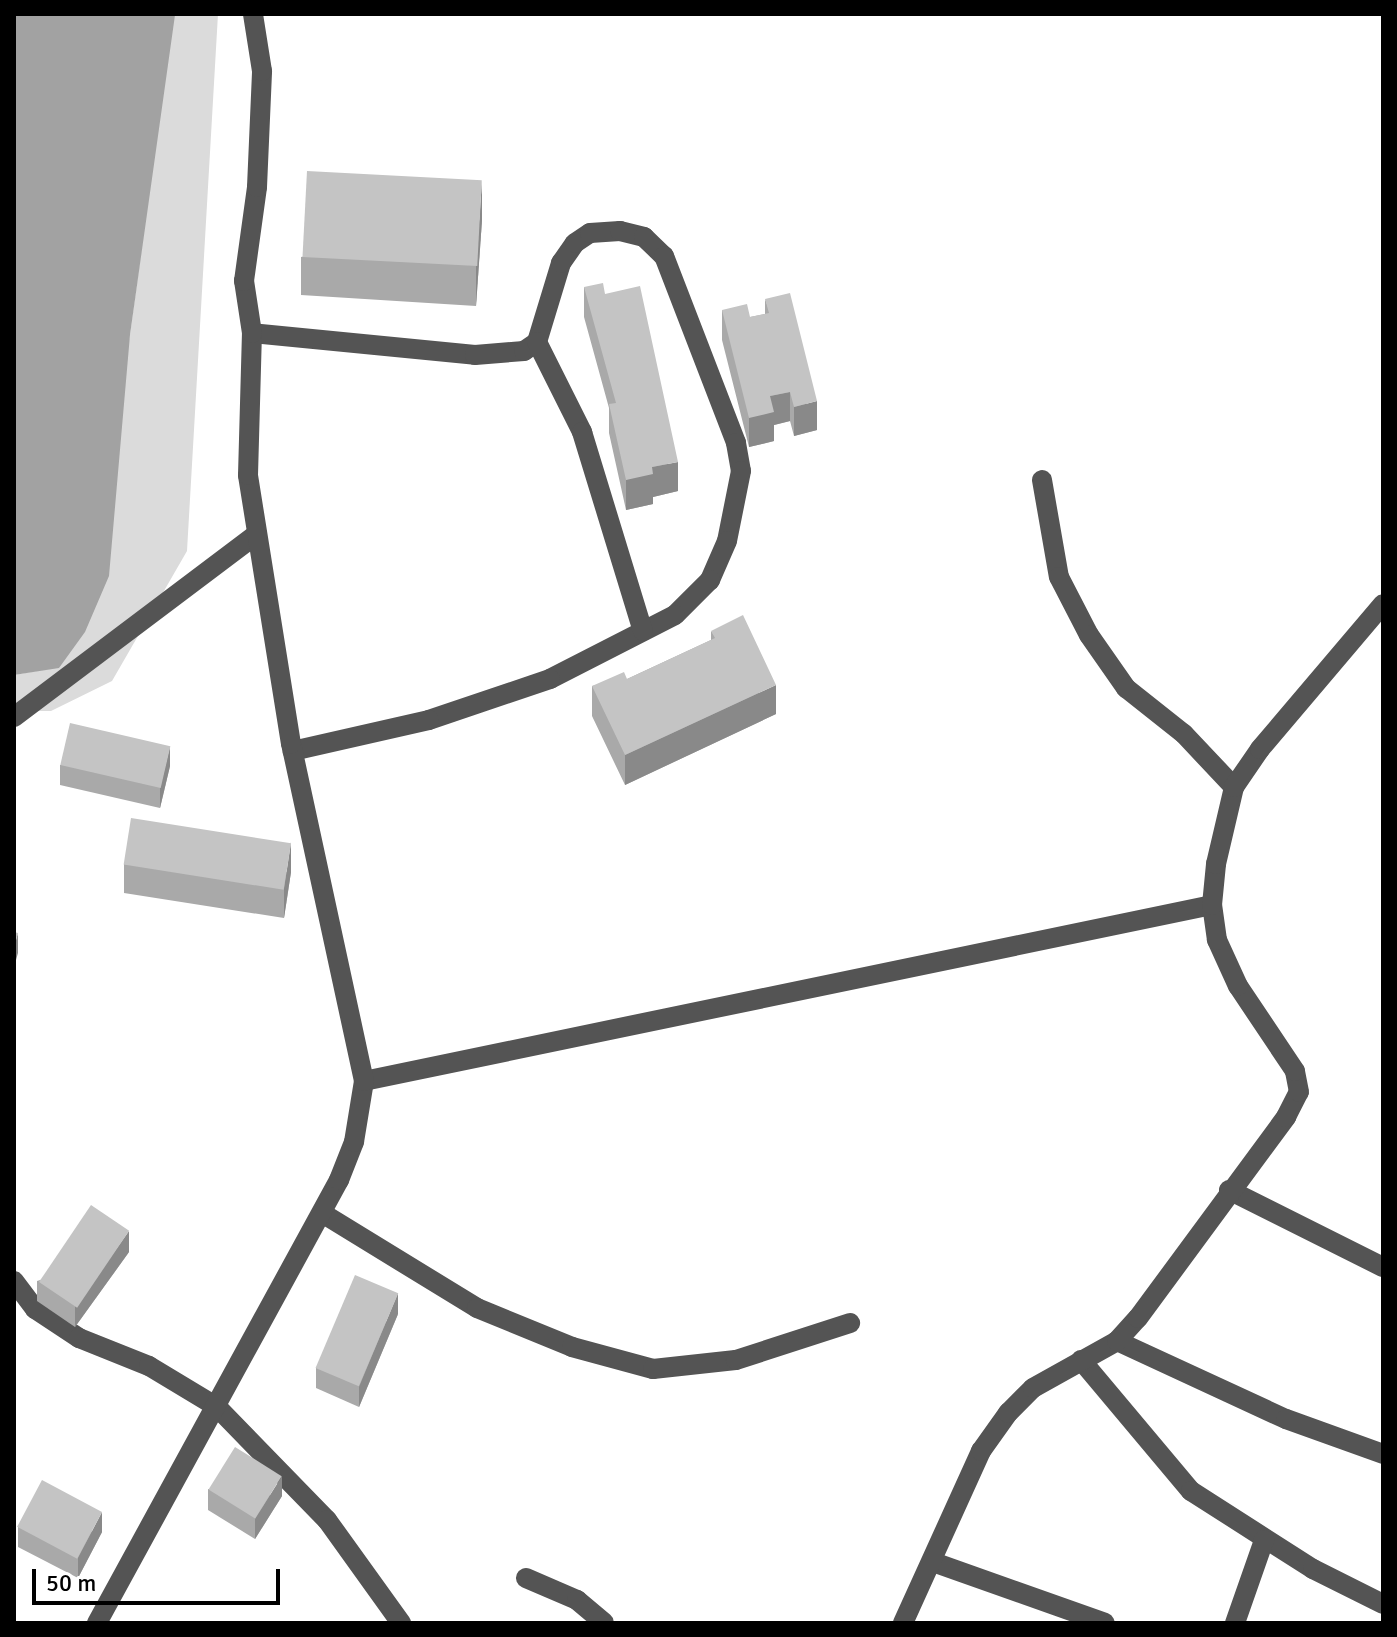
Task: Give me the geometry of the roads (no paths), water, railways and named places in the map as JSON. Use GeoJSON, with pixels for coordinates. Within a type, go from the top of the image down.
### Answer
{"type":"FeatureCollection","features":[{"type":"Feature","properties":{"kind":"street"},"geometry":{"type":"LineString","coordinates":[[97,1623],[322,1213],[354,1142],[364,1081],[292,751],[248,475],[252,333],[244,281],[257,187],[262,71],[253,14]]}},
{"type":"Feature","properties":{"kind":"street"},"geometry":{"type":"LineString","coordinates":[[252,333],[475,355],[524,351],[537,342],[561,263],[575,243],[590,233],[620,231],[644,237],[664,256],[736,443],[741,471],[727,541],[710,580],[675,615],[550,679],[429,720],[292,751]]}},
{"type":"Feature","properties":{"kind":"street"},"geometry":{"type":"LineString","coordinates":[[537,342],[582,432],[643,631]]}},
{"type":"Feature","properties":{"kind":"street"},"geometry":{"type":"LineString","coordinates":[[1042,480],[1059,577],[1089,635],[1126,688],[1184,734],[1234,787]]}},
{"type":"Feature","properties":{"kind":"street"},"geometry":{"type":"LineString","coordinates":[[14,717],[257,534]]}},
{"type":"Feature","properties":{"kind":"street"},"geometry":{"type":"LineString","coordinates":[[903,1623],[981,1451],[1008,1413],[1033,1388],[1117,1341],[1286,1117],[1299,1092],[1295,1071],[1238,986],[1217,940],[1212,905],[1234,787],[1260,749],[1383,604]]}},
{"type":"Feature","properties":{"kind":"street"},"geometry":{"type":"LineString","coordinates":[[364,1081],[1212,905]]}},
{"type":"Feature","properties":{"kind":"street"},"geometry":{"type":"LineString","coordinates":[[1229,1190],[1383,1267]]}},
{"type":"Feature","properties":{"kind":"street"},"geometry":{"type":"LineString","coordinates":[[322,1213],[477,1308],[572,1347],[653,1369],[736,1360],[850,1323]]}},
{"type":"Feature","properties":{"kind":"street"},"geometry":{"type":"LineString","coordinates":[[14,1281],[35,1309],[79,1338],[149,1366],[217,1407],[327,1520],[401,1623]]}},
{"type":"Feature","properties":{"kind":"street"},"geometry":{"type":"LineString","coordinates":[[1117,1341],[1286,1419],[1383,1454]]}},
{"type":"Feature","properties":{"kind":"street"},"geometry":{"type":"LineString","coordinates":[[1081,1360],[1191,1491],[1264,1540],[1383,1604]]}},
{"type":"Feature","properties":{"kind":"street"},"geometry":{"type":"LineString","coordinates":[[1235,1623],[1264,1540]]}},
{"type":"Feature","properties":{"kind":"street"},"geometry":{"type":"LineString","coordinates":[[933,1562],[1105,1623]]}},
{"type":"Feature","properties":{"kind":"street"},"geometry":{"type":"LineString","coordinates":[[526,1578],[577,1600],[604,1623]]}}]}
